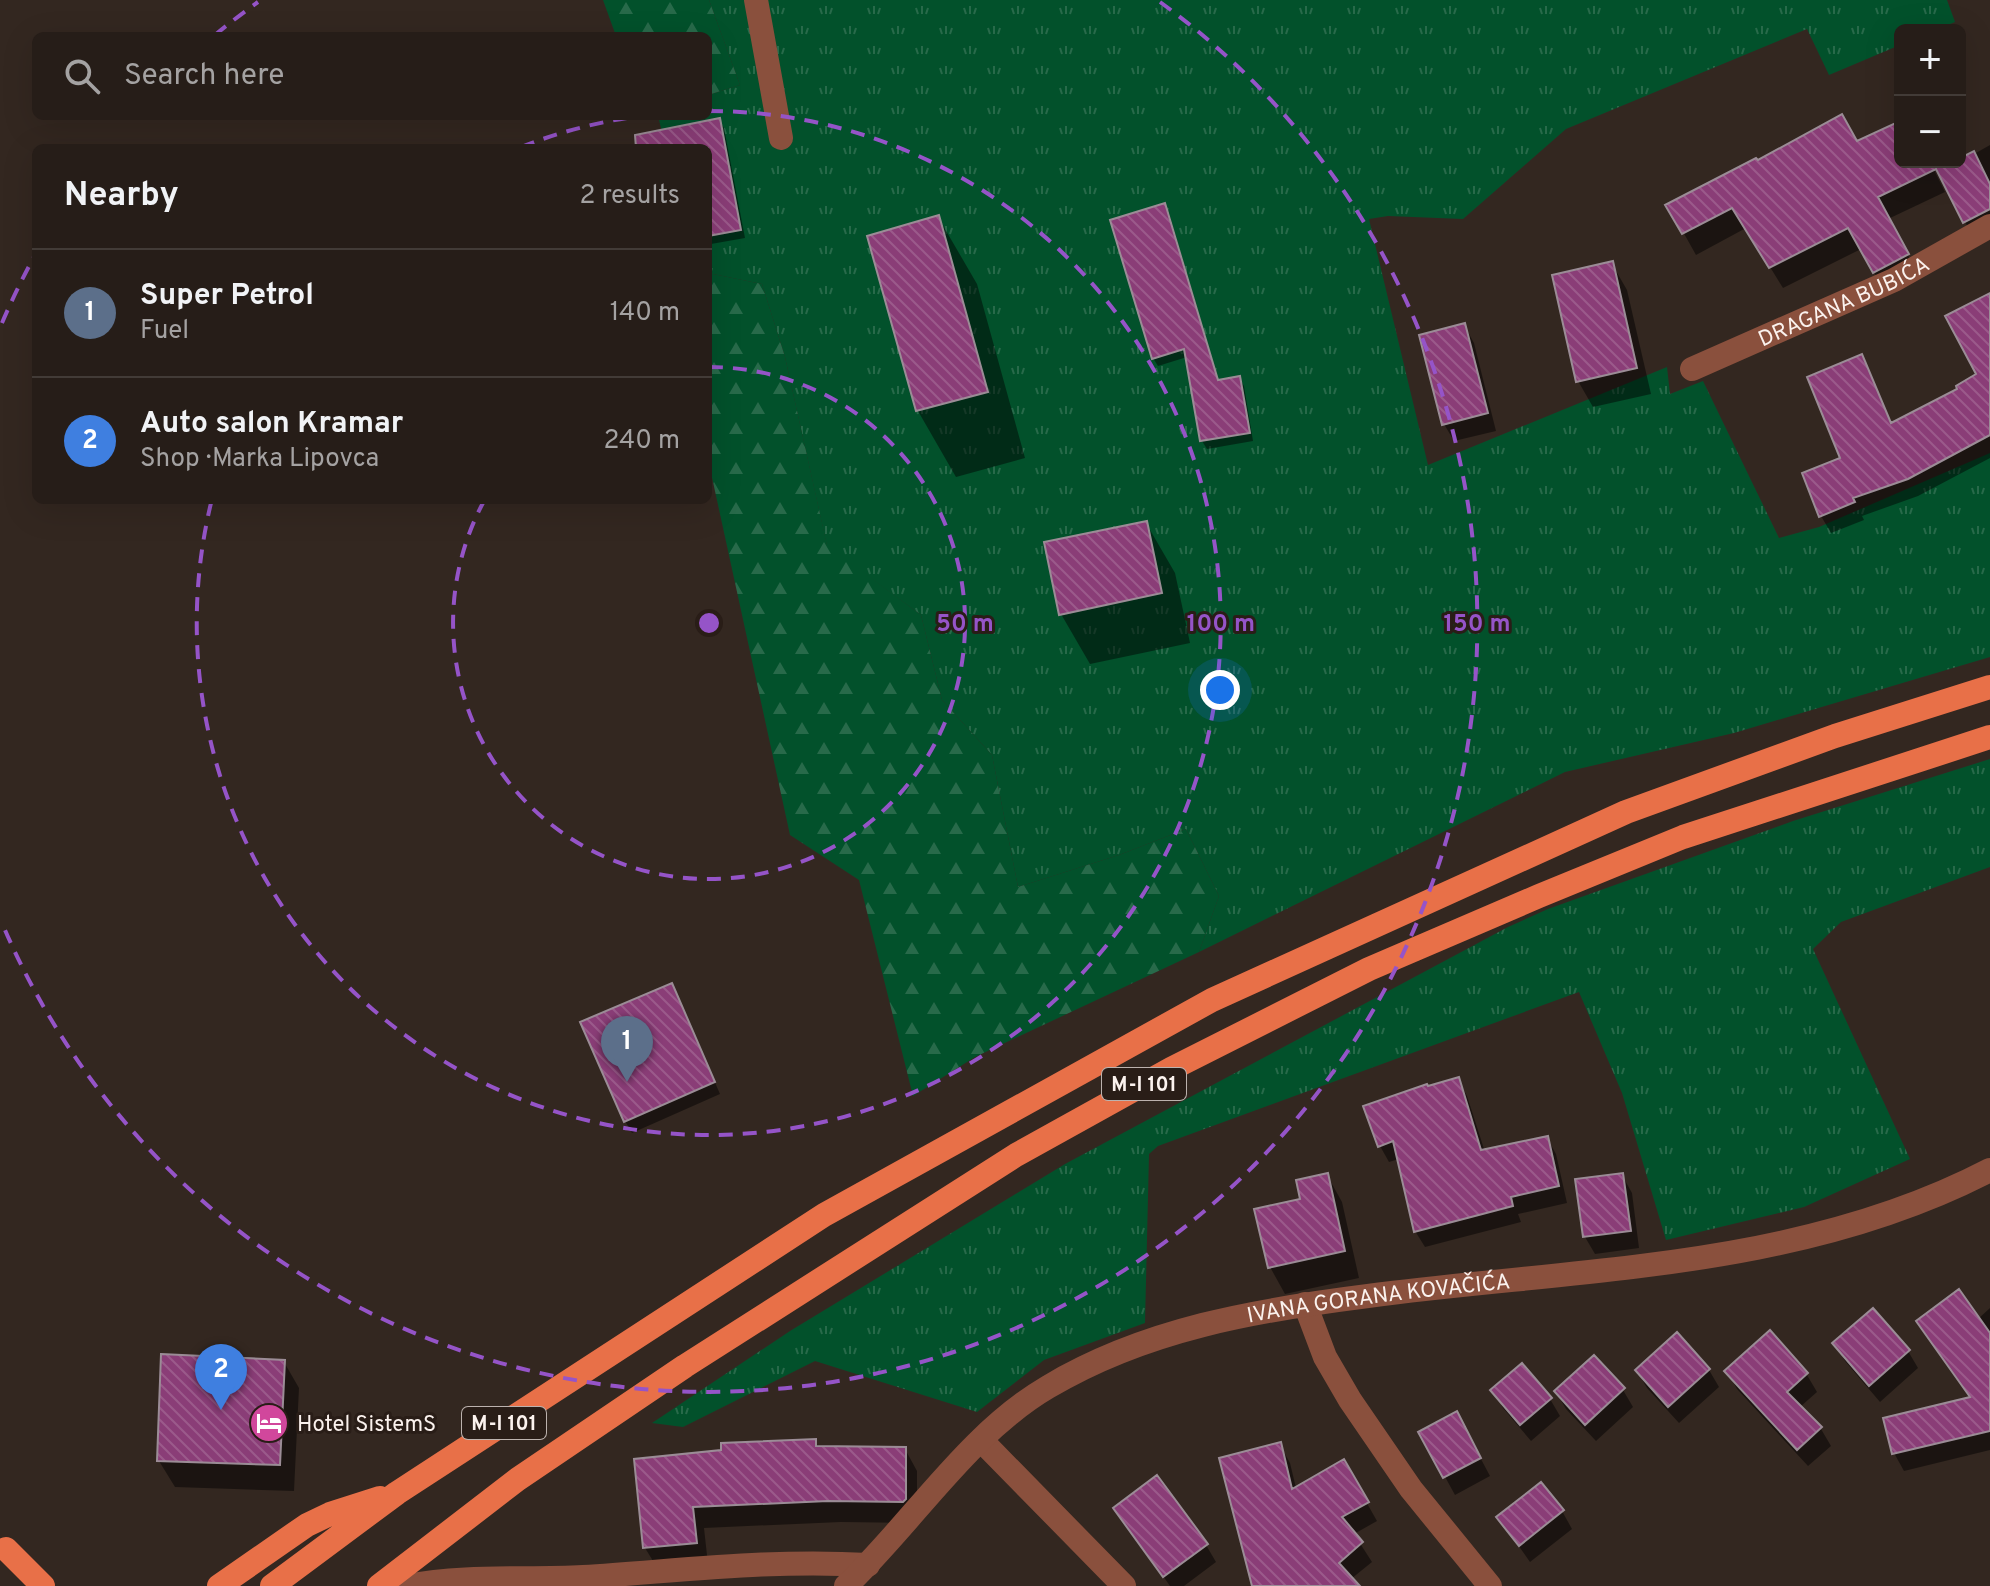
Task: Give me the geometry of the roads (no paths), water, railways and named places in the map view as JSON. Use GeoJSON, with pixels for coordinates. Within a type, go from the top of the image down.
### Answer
{"type":"FeatureCollection","features":[{"type":"Feature","properties":{"kind":"main road","name":"M-I 101"},"geometry":{"type":"LineString","coordinates":[[272,1586],[397,1493],[824,1215],[1212,1000],[1626,812],[1820,741],[1990,687]]}},
{"type":"Feature","properties":{"kind":"main road","name":"M-I 101"},"geometry":{"type":"LineString","coordinates":[[379,1586],[518,1479],[685,1366],[1016,1155],[1171,1069],[1369,969],[1683,837],[1990,737]]}},
{"type":"Feature","properties":{"kind":"main road"},"geometry":{"type":"LineString","coordinates":[[219,1586],[307,1525],[330,1514],[397,1493]]}},
{"type":"Feature","properties":{"kind":"main road"},"geometry":{"type":"LineString","coordinates":[[6,1549],[43,1586]]}},
{"type":"Feature","properties":{"kind":"street"},"geometry":{"type":"LineString","coordinates":[[756,0],[781,138]]}},
{"type":"Feature","properties":{"kind":"street","name":"DRAGANA BUBIĆA"},"geometry":{"type":"LineString","coordinates":[[1692,369],[1894,280],[1990,226]]}},
{"type":"Feature","properties":{"kind":"street","name":"IVANA GORANA KOVAČIĆA"},"geometry":{"type":"LineString","coordinates":[[846,1586],[981,1440],[1012,1411],[1077,1370],[1122,1350],[1232,1317],[1305,1304],[1751,1250],[1863,1222],[1957,1187],[1990,1170]]}},
{"type":"Feature","properties":{"kind":"street"},"geometry":{"type":"LineString","coordinates":[[1305,1304],[1325,1357],[1350,1400],[1411,1489],[1490,1586]]}},
{"type":"Feature","properties":{"kind":"street"},"geometry":{"type":"LineString","coordinates":[[981,1440],[1124,1586]]}},
{"type":"Feature","properties":{"kind":"street"},"geometry":{"type":"LineString","coordinates":[[407,1586],[437,1581],[582,1577],[768,1562],[868,1565]]}},
{"type":"Feature","properties":{"kind":"place","name":"Super Petrol"},"geometry":{"type":"Point","coordinates":[627,1082]}},
{"type":"Feature","properties":{"kind":"place","name":"Auto salon Kramar"},"geometry":{"type":"Point","coordinates":[221,1410]}},
{"type":"Feature","properties":{"kind":"place","name":"Hotel SistemS"},"geometry":{"type":"Point","coordinates":[269,1423]}}]}
